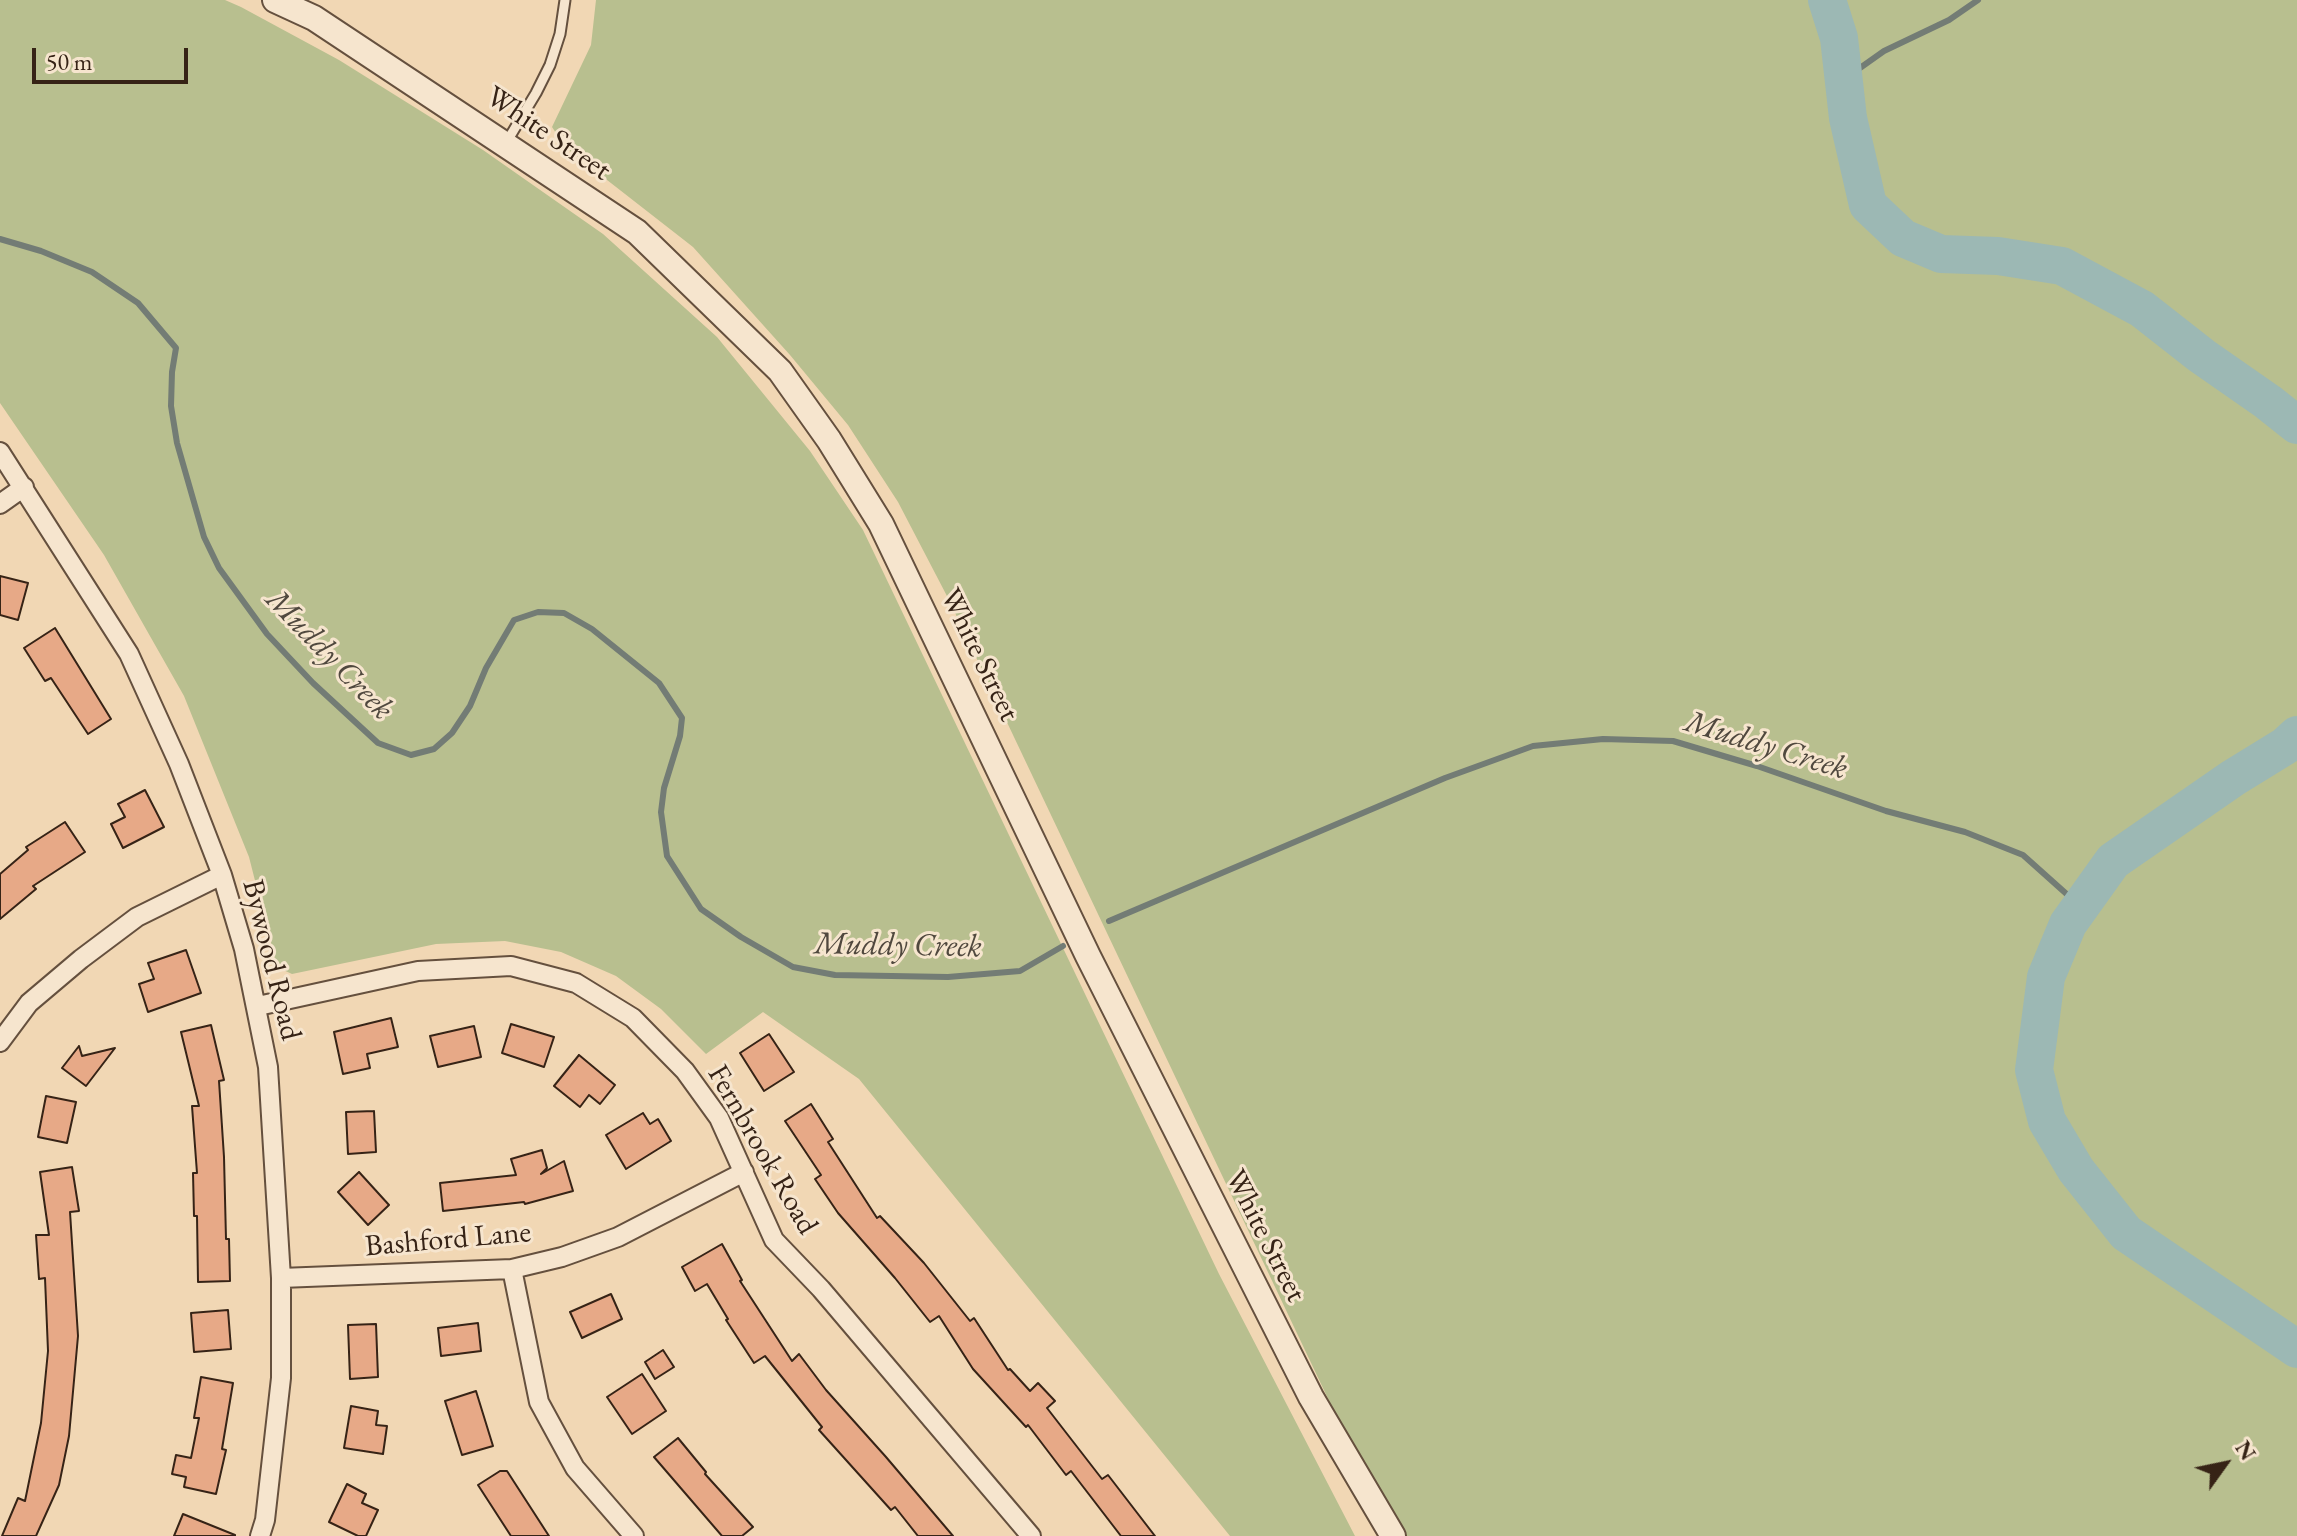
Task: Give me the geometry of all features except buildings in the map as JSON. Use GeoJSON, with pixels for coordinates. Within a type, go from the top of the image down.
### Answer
{"type":"FeatureCollection","features":[{"type":"Feature","properties":{"kind":"street","name":"White Street"},"geometry":{"type":"LineString","coordinates":[[275,0],[314,18],[637,232],[780,371],[829,440],[881,524],[1088,956],[1311,1397],[1393,1536]]}},
{"type":"Feature","properties":{"kind":"street","name":"Bywood Road"},"geometry":{"type":"LineString","coordinates":[[0,452],[129,654],[179,764],[222,875],[258,1006],[268,1067],[281,1278],[281,1378],[265,1520],[260,1536]]}},
{"type":"Feature","properties":{"kind":"street"},"geometry":{"type":"LineString","coordinates":[[0,504],[24,487]]}},
{"type":"Feature","properties":{"kind":"street"},"geometry":{"type":"LineString","coordinates":[[0,1042],[29,1003],[92,950],[137,917],[222,875]]}},
{"type":"Feature","properties":{"kind":"street","name":"Fernbrook Road"},"geometry":{"type":"LineString","coordinates":[[258,1006],[418,971],[511,966],[576,983],[633,1018],[685,1071],[719,1118],[774,1240],[821,1289],[1031,1536]]}},
{"type":"Feature","properties":{"kind":"street","name":"Bashford Lane"},"geometry":{"type":"LineString","coordinates":[[281,1278],[512,1269],[562,1257],[618,1237],[744,1172]]}},
{"type":"Feature","properties":{"kind":"street"},"geometry":{"type":"LineString","coordinates":[[512,1269],[539,1402],[575,1468],[634,1536]]}},
{"type":"Feature","properties":{"kind":"lane"},"geometry":{"type":"LineString","coordinates":[[505,144],[550,65],[560,34],[565,0]]}},
{"type":"Feature","properties":{"kind":"green space"},"geometry":{"type":"Polygon","coordinates":[[[0,0],[225,0],[241,7],[339,60],[483,150],[603,234],[717,337],[810,451],[863,530],[1219,1274],[1355,1536],[1230,1536],[859,1079],[763,1012],[706,1054],[661,1009],[616,976],[561,952],[505,941],[436,944],[292,974],[277,967],[249,857],[184,696],[104,555],[0,403],[0,0]]]}},
{"type":"Feature","properties":{"kind":"green space"},"geometry":{"type":"Polygon","coordinates":[[[596,0],[2297,0],[2297,1536],[1404,1536],[1341,1426],[948,598],[898,502],[848,425],[693,247],[566,148],[552,127],[591,45],[596,0]]]}},
{"type":"Feature","properties":{"kind":"waterway"},"geometry":{"type":"LineString","coordinates":[[1827,0],[1839,38],[1848,118],[1868,205],[1903,238],[1941,254],[1998,256],[2062,266],[2142,309],[2297,425]]}},
{"type":"Feature","properties":{"kind":"waterway"},"geometry":{"type":"LineString","coordinates":[[1843,80],[1884,51],[1949,20],[1978,0]]}},
{"type":"Feature","properties":{"kind":"waterway","name":"Muddy Creek"},"geometry":{"type":"LineString","coordinates":[[0,239],[41,251],[92,272],[138,303],[176,348],[171,406],[177,443],[204,537],[219,568],[267,634],[313,683],[378,743],[411,755],[434,749],[452,733],[470,706],[486,668],[514,620],[538,612],[564,613],[592,629],[659,683],[682,718],[661,812],[667,856],[701,909],[741,937],[793,967],[835,975],[948,977],[1020,971],[1063,946]]}},
{"type":"Feature","properties":{"kind":"waterway"},"geometry":{"type":"LineString","coordinates":[[2297,735],[2113,861],[2068,924],[2046,977],[2034,1070],[2047,1121],[2076,1170],[2126,1233],[2297,1349]]}},
{"type":"Feature","properties":{"kind":"waterway","name":"Muddy Creek"},"geometry":{"type":"LineString","coordinates":[[1109,921],[1445,778],[1533,746],[1603,739],[1673,741],[1757,766],[1886,811],[1965,832],[2023,855],[2080,906]]}}]}
